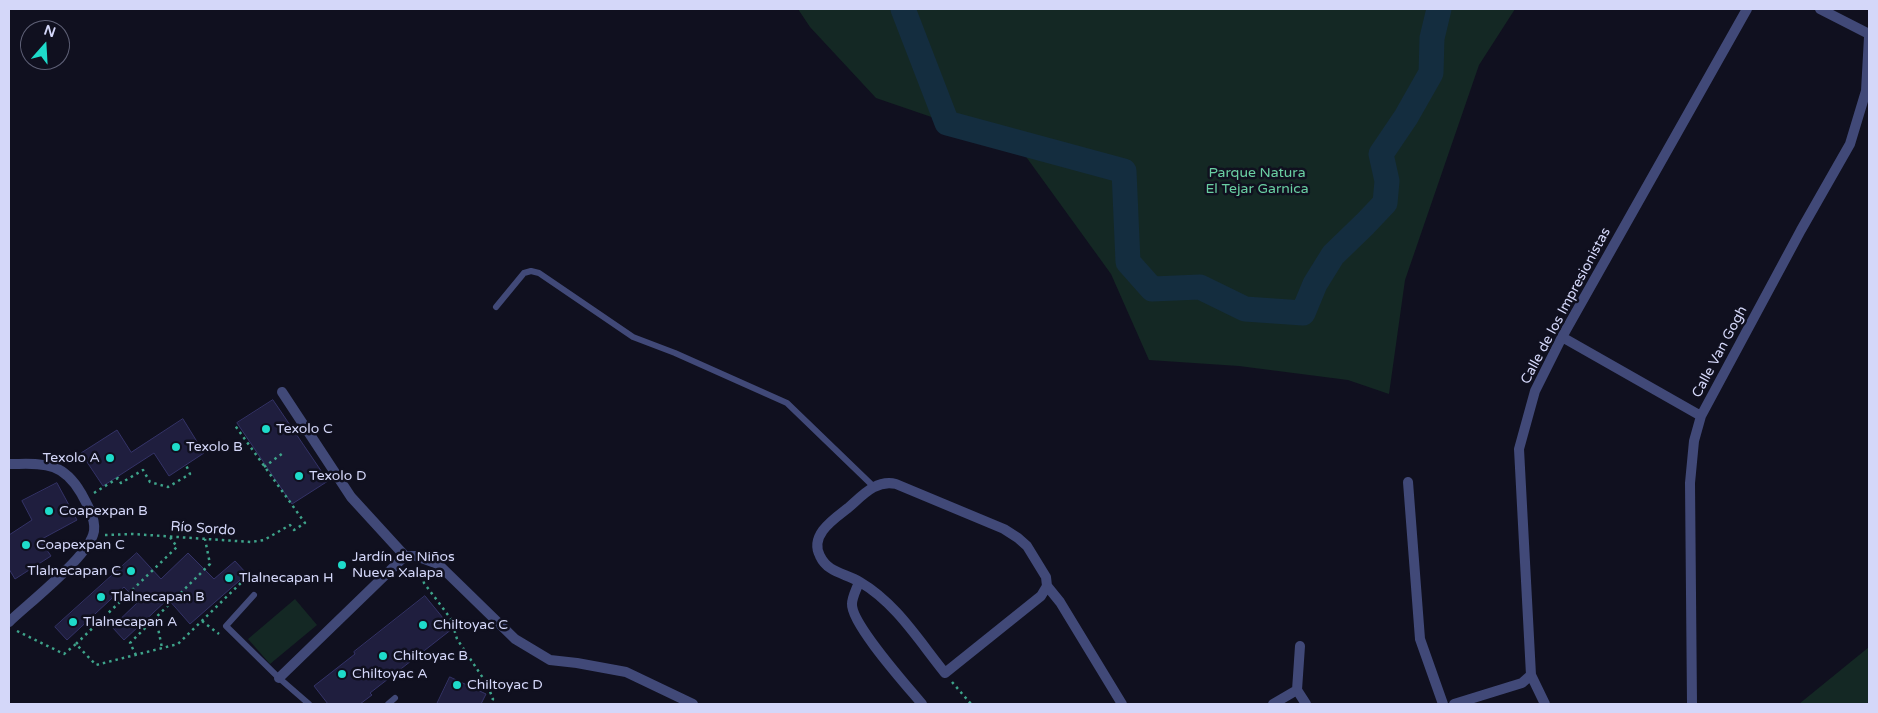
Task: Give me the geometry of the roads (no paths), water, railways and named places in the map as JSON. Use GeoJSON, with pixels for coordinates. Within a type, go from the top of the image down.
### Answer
{"type":"FeatureCollection","features":[{"type":"Feature","properties":{"kind":"street","name":"Calle de los Impresionistas"},"geometry":{"type":"LineString","coordinates":[[1545,704],[1531,675],[1519,449],[1535,391],[1562,337],[1747,9]]}},
{"type":"Feature","properties":{"kind":"street"},"geometry":{"type":"LineString","coordinates":[[1820,9],[1869,35]]}},
{"type":"Feature","properties":{"kind":"street","name":"Calle Van Gogh"},"geometry":{"type":"LineString","coordinates":[[1692,704],[1690,483],[1694,441],[1701,416],[1801,230],[1850,144],[1866,91],[1869,35]]}},
{"type":"Feature","properties":{"kind":"street"},"geometry":{"type":"LineString","coordinates":[[1562,337],[1701,416]]}},
{"type":"Feature","properties":{"kind":"street"},"geometry":{"type":"LineString","coordinates":[[282,392],[351,497],[406,556]]}},
{"type":"Feature","properties":{"kind":"street"},"geometry":{"type":"LineString","coordinates":[[9,464],[34,468],[46,464],[62,471],[73,480],[91,511],[94,534],[82,554],[9,622]]}},
{"type":"Feature","properties":{"kind":"street"},"geometry":{"type":"LineString","coordinates":[[1047,586],[1041,596],[945,673],[893,607],[860,582],[831,570],[819,555],[817,540],[824,528],[873,486],[886,482],[896,484],[1004,530],[1027,546],[1046,577],[1047,586],[1060,602],[1122,704]]}},
{"type":"Feature","properties":{"kind":"street"},"geometry":{"type":"LineString","coordinates":[[1408,482],[1420,639],[1443,704]]}},
{"type":"Feature","properties":{"kind":"street"},"geometry":{"type":"LineString","coordinates":[[279,678],[406,556],[416,556],[438,564],[514,638],[550,660],[576,662],[626,672],[693,704]]}},
{"type":"Feature","properties":{"kind":"street"},"geometry":{"type":"LineString","coordinates":[[860,582],[851,604],[856,617],[875,647],[922,704]]}},
{"type":"Feature","properties":{"kind":"street"},"geometry":{"type":"LineString","coordinates":[[1300,646],[1297,690],[1306,704]]}},
{"type":"Feature","properties":{"kind":"street"},"geometry":{"type":"LineString","coordinates":[[1454,704],[1522,683],[1531,675]]}},
{"type":"Feature","properties":{"kind":"street"},"geometry":{"type":"LineString","coordinates":[[1273,704],[1297,690]]}},
{"type":"Feature","properties":{"kind":"lane"},"geometry":{"type":"LineString","coordinates":[[496,307],[524,273],[531,271],[539,273],[633,337],[676,353],[787,403],[873,486]]}},
{"type":"Feature","properties":{"kind":"lane"},"geometry":{"type":"LineString","coordinates":[[254,595],[226,626],[279,678],[309,704]]}},
{"type":"Feature","properties":{"kind":"lane"},"geometry":{"type":"LineString","coordinates":[[388,704],[395,698]]}},
{"type":"Feature","properties":{"kind":"waterway"},"geometry":{"type":"LineString","coordinates":[[903,9],[947,123],[1124,171],[1128,262],[1152,289],[1200,287],[1245,309],[1303,313],[1315,284],[1333,255],[1385,203],[1387,181],[1381,154],[1406,117],[1431,73],[1432,38],[1439,9]]}},
{"type":"Feature","properties":{"kind":"place","name":"Texolo C"},"geometry":{"type":"Point","coordinates":[266,429]}},
{"type":"Feature","properties":{"kind":"place","name":"Texolo B"},"geometry":{"type":"Point","coordinates":[176,447]}},
{"type":"Feature","properties":{"kind":"place","name":"Texolo A"},"geometry":{"type":"Point","coordinates":[110,458]}},
{"type":"Feature","properties":{"kind":"place","name":"Texolo D"},"geometry":{"type":"Point","coordinates":[299,476]}},
{"type":"Feature","properties":{"kind":"place","name":"Coapexpan B"},"geometry":{"type":"Point","coordinates":[49,511]}},
{"type":"Feature","properties":{"kind":"place","name":"Coapexpan C"},"geometry":{"type":"Point","coordinates":[26,545]}},
{"type":"Feature","properties":{"kind":"place","name":"Jardín de Niños Nueva Xalapa"},"geometry":{"type":"Point","coordinates":[342,565]}},
{"type":"Feature","properties":{"kind":"place","name":"Tlalnecapan C"},"geometry":{"type":"Point","coordinates":[131,571]}},
{"type":"Feature","properties":{"kind":"place","name":"Tlalnecapan H"},"geometry":{"type":"Point","coordinates":[229,578]}},
{"type":"Feature","properties":{"kind":"place","name":"Tlalnecapan B"},"geometry":{"type":"Point","coordinates":[101,597]}},
{"type":"Feature","properties":{"kind":"place","name":"Tlalnecapan A"},"geometry":{"type":"Point","coordinates":[73,622]}},
{"type":"Feature","properties":{"kind":"place","name":"Chiltoyac C"},"geometry":{"type":"Point","coordinates":[423,625]}},
{"type":"Feature","properties":{"kind":"place","name":"Chiltoyac B"},"geometry":{"type":"Point","coordinates":[383,656]}},
{"type":"Feature","properties":{"kind":"place","name":"Chiltoyac A"},"geometry":{"type":"Point","coordinates":[342,674]}},
{"type":"Feature","properties":{"kind":"place","name":"Chiltoyac D"},"geometry":{"type":"Point","coordinates":[457,685]}},
{"type":"Feature","properties":{"kind":"park label","name":"Parque Natura El Tejar Garnica"},"geometry":{"type":"Point","coordinates":[1257,182]}}]}
